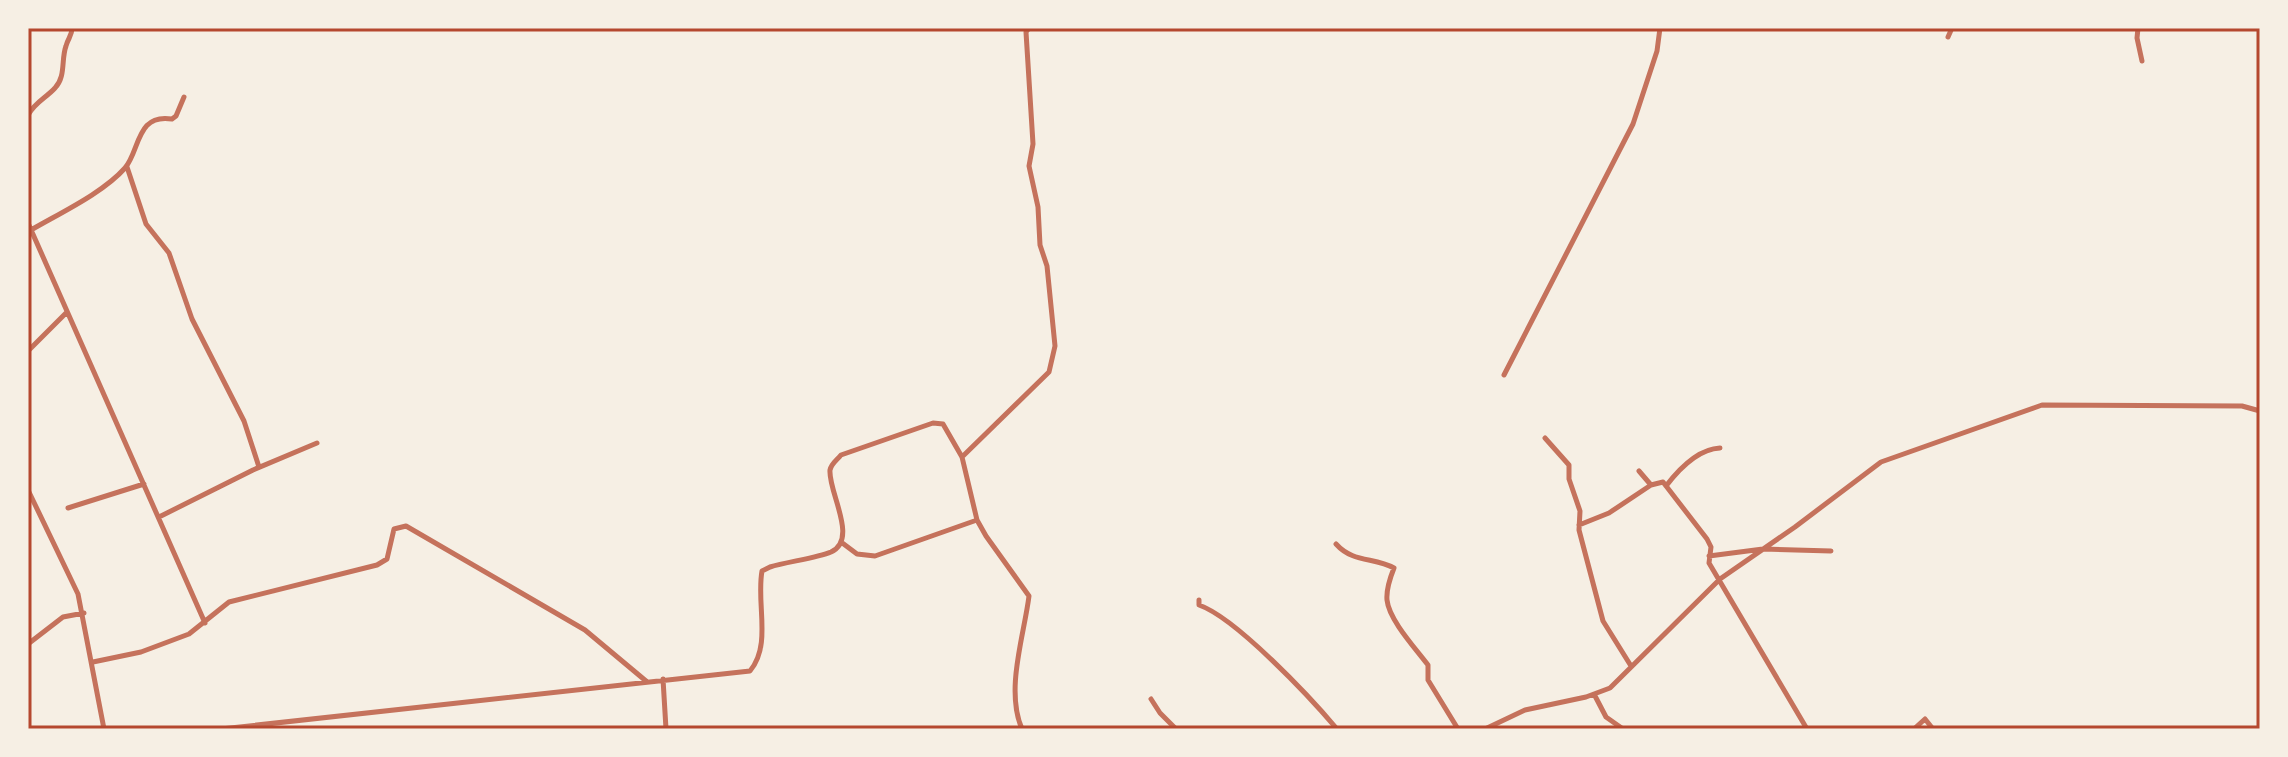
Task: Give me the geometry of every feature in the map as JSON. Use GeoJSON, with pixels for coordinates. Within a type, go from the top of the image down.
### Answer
{"type":"FeatureCollection","features":[{"type":"Feature","properties":{"kind":"street"},"geometry":{"type":"LineString","coordinates":[[28,115],[35,104],[60,82],[72,28]]}},
{"type":"Feature","properties":{"kind":"street"},"geometry":{"type":"LineString","coordinates":[[962,457],[1052,366],[1055,346],[1047,266],[1040,245],[1038,207],[1029,166],[1033,144],[1028,28]]}},
{"type":"Feature","properties":{"kind":"street"},"geometry":{"type":"LineString","coordinates":[[1504,375],[1633,124],[1657,51],[1660,28]]}},
{"type":"Feature","properties":{"kind":"street"},"geometry":{"type":"LineString","coordinates":[[1948,37],[1952,28]]}},
{"type":"Feature","properties":{"kind":"street"},"geometry":{"type":"LineString","coordinates":[[2138,28],[2142,61]]}},
{"type":"Feature","properties":{"kind":"street"},"geometry":{"type":"LineString","coordinates":[[184,97],[176,116],[149,124],[137,139],[127,167],[84,199],[30,226],[205,623]]}},
{"type":"Feature","properties":{"kind":"street"},"geometry":{"type":"LineString","coordinates":[[127,167],[146,224],[169,253],[192,319],[244,421],[259,467]]}},
{"type":"Feature","properties":{"kind":"street"},"geometry":{"type":"LineString","coordinates":[[28,351],[68,312]]}},
{"type":"Feature","properties":{"kind":"street"},"geometry":{"type":"LineString","coordinates":[[1485,729],[1525,710],[1610,688],[1720,579],[1881,462],[2042,405],[2242,406],[2260,411]]}},
{"type":"Feature","properties":{"kind":"street"},"geometry":{"type":"LineString","coordinates":[[221,729],[750,671],[758,661],[761,644],[762,571],[832,552],[841,542],[844,530],[830,469],[841,455],[933,423],[943,424],[962,457],[977,520],[1029,596],[1018,653],[1016,716],[1022,729]]}},
{"type":"Feature","properties":{"kind":"street"},"geometry":{"type":"LineString","coordinates":[[1545,438],[1569,465],[1569,479],[1580,511],[1579,525],[1603,621],[1631,666]]}},
{"type":"Feature","properties":{"kind":"street"},"geometry":{"type":"LineString","coordinates":[[159,517],[259,467],[317,443]]}},
{"type":"Feature","properties":{"kind":"street"},"geometry":{"type":"LineString","coordinates":[[1666,486],[1694,458],[1720,448]]}},
{"type":"Feature","properties":{"kind":"street"},"geometry":{"type":"LineString","coordinates":[[1639,471],[1651,485]]}},
{"type":"Feature","properties":{"kind":"street"},"geometry":{"type":"LineString","coordinates":[[1579,525],[1609,513],[1651,485],[1663,482],[1707,539],[1711,547],[1709,563],[1771,673],[1807,729]]}},
{"type":"Feature","properties":{"kind":"street"},"geometry":{"type":"LineString","coordinates":[[68,508],[144,484]]}},
{"type":"Feature","properties":{"kind":"street"},"geometry":{"type":"LineString","coordinates":[[28,490],[73,582],[84,613],[104,729]]}},
{"type":"Feature","properties":{"kind":"street"},"geometry":{"type":"LineString","coordinates":[[841,542],[857,554],[875,556],[977,520]]}},
{"type":"Feature","properties":{"kind":"street"},"geometry":{"type":"LineString","coordinates":[[93,662],[141,652],[189,634],[229,602],[377,565],[387,559],[394,529],[406,526],[585,630],[646,681]]}},
{"type":"Feature","properties":{"kind":"street"},"geometry":{"type":"LineString","coordinates":[[1336,544],[1345,554],[1394,568],[1387,601],[1391,612],[1409,642],[1428,665],[1428,680],[1458,729]]}},
{"type":"Feature","properties":{"kind":"street"},"geometry":{"type":"LineString","coordinates":[[1709,556],[1763,549],[1831,551]]}},
{"type":"Feature","properties":{"kind":"street"},"geometry":{"type":"LineString","coordinates":[[1199,600],[1199,605],[1231,626],[1269,658],[1337,729]]}},
{"type":"Feature","properties":{"kind":"street"},"geometry":{"type":"LineString","coordinates":[[28,644],[63,617],[84,613]]}},
{"type":"Feature","properties":{"kind":"street"},"geometry":{"type":"LineString","coordinates":[[663,679],[666,729]]}},
{"type":"Feature","properties":{"kind":"street"},"geometry":{"type":"LineString","coordinates":[[1593,694],[1606,717],[1623,729]]}},
{"type":"Feature","properties":{"kind":"street"},"geometry":{"type":"LineString","coordinates":[[1151,699],[1176,729]]}},
{"type":"Feature","properties":{"kind":"street"},"geometry":{"type":"LineString","coordinates":[[1914,729],[1925,719],[1933,729]]}}]}
